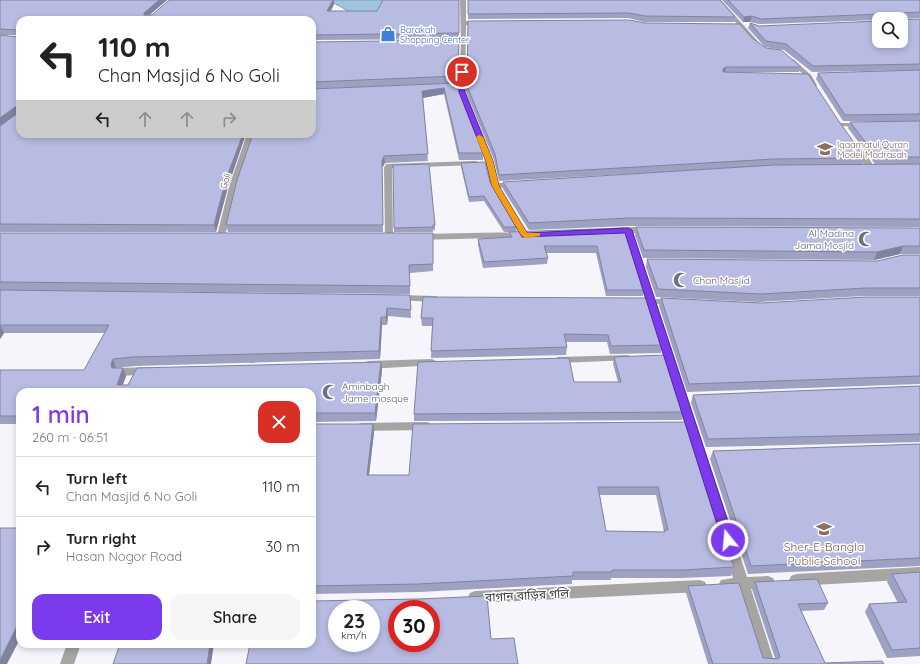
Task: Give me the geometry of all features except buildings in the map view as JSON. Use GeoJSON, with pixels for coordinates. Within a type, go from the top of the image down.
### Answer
{"type":"FeatureCollection","features":[{"type":"Feature","properties":{"kind":"street"},"geometry":{"type":"LineString","coordinates":[[411,237],[529,235],[495,186],[489,163],[459,86],[462,72],[464,42],[463,0]]}},
{"type":"Feature","properties":{"kind":"street"},"geometry":{"type":"LineString","coordinates":[[718,0],[762,50],[768,52]]}},
{"type":"Feature","properties":{"kind":"street"},"geometry":{"type":"LineString","coordinates":[[464,23],[486,23]]}},
{"type":"Feature","properties":{"kind":"street"},"geometry":{"type":"LineString","coordinates":[[719,26],[750,25]]}},
{"type":"Feature","properties":{"kind":"street"},"geometry":{"type":"LineString","coordinates":[[457,42],[464,42]]}},
{"type":"Feature","properties":{"kind":"street"},"geometry":{"type":"LineString","coordinates":[[788,58],[816,88]]}},
{"type":"Feature","properties":{"kind":"street"},"geometry":{"type":"LineString","coordinates":[[805,76],[816,76]]}},
{"type":"Feature","properties":{"kind":"street"},"geometry":{"type":"LineString","coordinates":[[840,125],[872,124]]}},
{"type":"Feature","properties":{"kind":"street","name":"Goli"},"geometry":{"type":"LineString","coordinates":[[221,236],[233,188],[250,138]]}},
{"type":"Feature","properties":{"kind":"street"},"geometry":{"type":"LineString","coordinates":[[854,144],[872,169]]}},
{"type":"Feature","properties":{"kind":"street"},"geometry":{"type":"LineString","coordinates":[[388,237],[388,168],[390,166],[489,163]]}},
{"type":"Feature","properties":{"kind":"street"},"geometry":{"type":"LineString","coordinates":[[495,186],[527,184]]}},
{"type":"Feature","properties":{"kind":"street"},"geometry":{"type":"LineString","coordinates":[[628,230],[643,262],[651,301],[666,357],[687,398],[692,425],[705,454],[741,584],[768,664]]}},
{"type":"Feature","properties":{"kind":"street"},"geometry":{"type":"LineString","coordinates":[[604,231],[660,230]]}},
{"type":"Feature","properties":{"kind":"street"},"geometry":{"type":"LineString","coordinates":[[389,298],[445,299]]}},
{"type":"Feature","properties":{"kind":"street"},"geometry":{"type":"LineString","coordinates":[[627,301],[682,302]]}},
{"type":"Feature","properties":{"kind":"street"},"geometry":{"type":"LineString","coordinates":[[550,360],[638,358]]}},
{"type":"Feature","properties":{"kind":"street"},"geometry":{"type":"LineString","coordinates":[[358,365],[446,363]]}},
{"type":"Feature","properties":{"kind":"street"},"geometry":{"type":"LineString","coordinates":[[129,385],[135,371]]}},
{"type":"Feature","properties":{"kind":"street"},"geometry":{"type":"LineString","coordinates":[[120,372],[159,371]]}},
{"type":"Feature","properties":{"kind":"street"},"geometry":{"type":"LineString","coordinates":[[676,425],[692,425]]}},
{"type":"Feature","properties":{"kind":"street"},"geometry":{"type":"LineString","coordinates":[[352,427],[439,426]]}},
{"type":"Feature","properties":{"kind":"street","name":"বাগান বাড়ির গলি"},"geometry":{"type":"LineString","coordinates":[[458,598],[741,584],[920,573]]}},
{"type":"Feature","properties":{"kind":"street"},"geometry":{"type":"LineString","coordinates":[[67,664],[73,648]]}},
{"type":"Feature","properties":{"kind":"water"},"geometry":{"type":"Polygon","coordinates":[[[289,0],[438,0],[384,12],[350,12],[334,3],[289,0]]]}},
{"type":"Feature","properties":{"kind":"slow traffic"},"geometry":{"type":"LineString","coordinates":[[479,137],[489,161],[495,186],[525,235],[537,235]]}},
{"type":"Feature","properties":{"kind":"place","name":"Barakah Shopping Center"},"geometry":{"type":"Point","coordinates":[388,34]}},
{"type":"Feature","properties":{"kind":"place","name":"Iqaamatul Quran Model Madrasah"},"geometry":{"type":"Point","coordinates":[825,149]}},
{"type":"Feature","properties":{"kind":"place","name":"Al Madina Jama Mosjid"},"geometry":{"type":"Point","coordinates":[866,239]}},
{"type":"Feature","properties":{"kind":"place","name":"Chan Masjid"},"geometry":{"type":"Point","coordinates":[681,280]}},
{"type":"Feature","properties":{"kind":"place","name":"Aminbagh Jame mosque"},"geometry":{"type":"Point","coordinates":[330,392]}},
{"type":"Feature","properties":{"kind":"place","name":"Sher-E-Bangla Public School"},"geometry":{"type":"Point","coordinates":[824,529]}},
{"type":"Feature","properties":{"kind":"route"},"geometry":{"type":"LineString","coordinates":[[462,72],[462,92],[489,161],[495,186],[525,235],[628,230],[728,540]]}}]}
